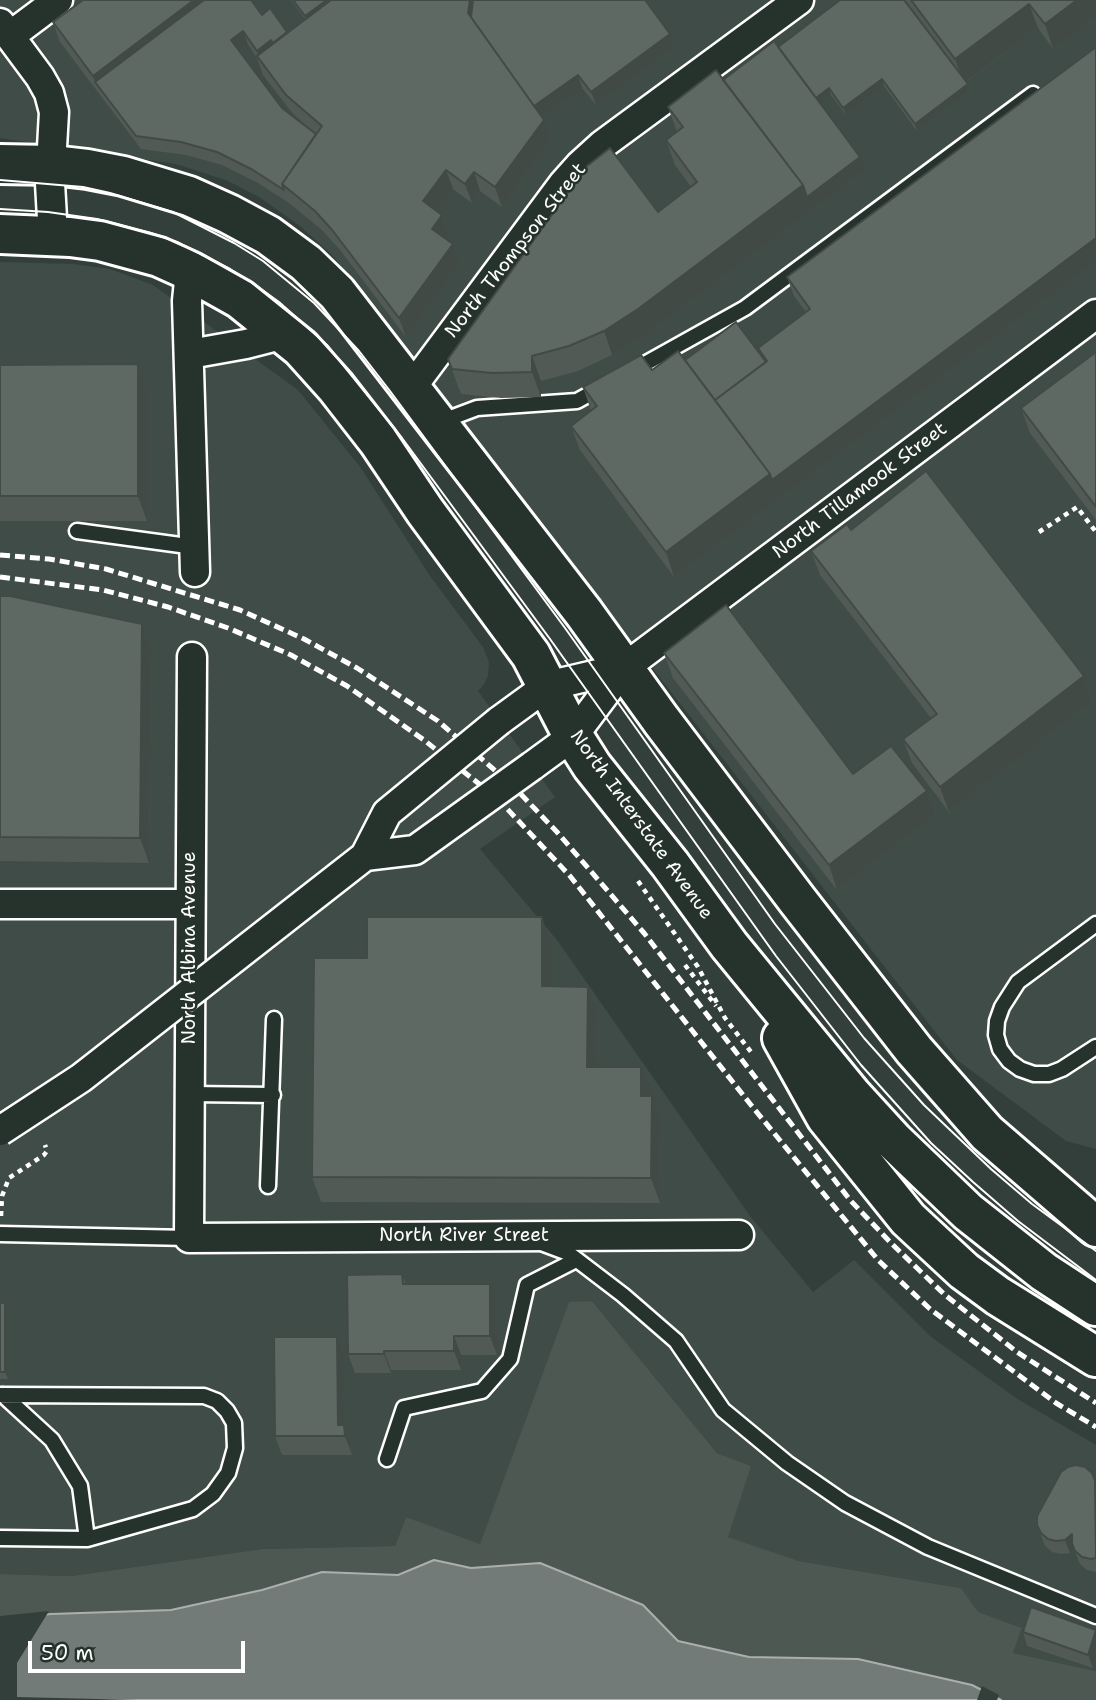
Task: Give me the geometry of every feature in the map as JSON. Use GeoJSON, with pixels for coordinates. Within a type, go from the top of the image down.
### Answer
{"type":"FeatureCollection","features":[{"type":"Feature","properties":{"kind":"street"},"geometry":{"type":"LineString","coordinates":[[53,236],[50,183],[54,112],[49,93],[5,30],[58,0]]}},
{"type":"Feature","properties":{"kind":"street","name":"North Thompson Street"},"geometry":{"type":"LineString","coordinates":[[412,387],[580,164],[799,0]]}},
{"type":"Feature","properties":{"kind":"street"},"geometry":{"type":"LineString","coordinates":[[0,164],[52,165],[117,175],[189,196],[268,235],[306,263],[337,293],[412,387],[798,901],[922,1060],[987,1133],[1079,1199],[1096,1227]]}},
{"type":"Feature","properties":{"kind":"street","name":"North Interstate Avenue"},"geometry":{"type":"LineString","coordinates":[[0,234],[100,241],[132,249],[190,271],[240,299],[285,334],[316,363],[378,441],[425,511],[531,655],[573,736],[592,766],[670,864],[729,945],[851,1094],[894,1141],[968,1212],[1044,1272],[1096,1306]]}},
{"type":"Feature","properties":{"kind":"street"},"geometry":{"type":"LineString","coordinates":[[190,271],[187,302],[195,560]]}},
{"type":"Feature","properties":{"kind":"street","name":"North Tillamook Street"},"geometry":{"type":"LineString","coordinates":[[365,856],[415,850],[573,736],[624,668],[1096,314]]}},
{"type":"Feature","properties":{"kind":"street"},"geometry":{"type":"LineString","coordinates":[[190,355],[285,334]]}},
{"type":"Feature","properties":{"kind":"street","name":"North Albina Avenue"},"geometry":{"type":"LineString","coordinates":[[190,1238],[192,657]]}},
{"type":"Feature","properties":{"kind":"street","name":"North Tillamook Street"},"geometry":{"type":"LineString","coordinates":[[0,1131],[81,1078],[365,856],[387,813],[499,721],[547,686],[624,668]]}},
{"type":"Feature","properties":{"kind":"street"},"geometry":{"type":"LineString","coordinates":[[0,904],[190,904]]}},
{"type":"Feature","properties":{"kind":"street"},"geometry":{"type":"LineString","coordinates":[[729,945],[827,1117],[908,1219],[964,1271],[998,1296],[1096,1357]]}},
{"type":"Feature","properties":{"kind":"street","name":"North River Street"},"geometry":{"type":"LineString","coordinates":[[190,1238],[739,1235]]}},
{"type":"Feature","properties":{"kind":"lane"},"geometry":{"type":"LineString","coordinates":[[439,423],[477,408],[577,401],[745,308],[1041,88]]}},
{"type":"Feature","properties":{"kind":"lane"},"geometry":{"type":"LineString","coordinates":[[77,531],[195,560]]}},
{"type":"Feature","properties":{"kind":"lane"},"geometry":{"type":"LineString","coordinates":[[1096,924],[1018,982],[1002,1007],[996,1035],[1000,1049],[1009,1061],[1034,1074],[1049,1074],[1062,1069],[1096,1047]]}},
{"type":"Feature","properties":{"kind":"lane"},"geometry":{"type":"LineString","coordinates":[[268,1186],[274,1019]]}},
{"type":"Feature","properties":{"kind":"lane"},"geometry":{"type":"LineString","coordinates":[[190,1094],[273,1095]]}},
{"type":"Feature","properties":{"kind":"lane"},"geometry":{"type":"LineString","coordinates":[[0,1234],[190,1238]]}},
{"type":"Feature","properties":{"kind":"lane"},"geometry":{"type":"LineString","coordinates":[[524,1236],[568,1253],[623,1295],[676,1341],[723,1410],[787,1463],[835,1496],[928,1547],[1096,1616]]}},
{"type":"Feature","properties":{"kind":"lane"},"geometry":{"type":"LineString","coordinates":[[387,1459],[404,1408],[482,1391],[510,1360],[527,1285],[576,1260]]}},
{"type":"Feature","properties":{"kind":"lane"},"geometry":{"type":"LineString","coordinates":[[1,1395],[52,1440],[80,1486],[87,1539]]}},
{"type":"Feature","properties":{"kind":"lane"},"geometry":{"type":"LineString","coordinates":[[0,1538],[87,1539],[193,1509],[213,1494],[228,1473],[235,1448],[234,1423],[231,1417],[216,1401],[204,1396],[1,1395]]}},
{"type":"Feature","properties":{"kind":"path"},"geometry":{"type":"LineString","coordinates":[[1039,532],[1077,506],[1096,532]]}},
{"type":"Feature","properties":{"kind":"path"},"geometry":{"type":"LineString","coordinates":[[635,876],[698,967],[726,1018]]}},
{"type":"Feature","properties":{"kind":"path"},"geometry":{"type":"LineString","coordinates":[[685,965],[758,1060]]}},
{"type":"Feature","properties":{"kind":"path"},"geometry":{"type":"LineString","coordinates":[[2,1196],[9,1178],[44,1155],[47,1151],[45,1145]]}},
{"type":"Feature","properties":{"kind":"shaded area"},"geometry":{"type":"Polygon","coordinates":[[[0,0],[1096,0],[1096,1149],[1066,1141],[957,1060],[333,256],[300,226],[259,197],[228,181],[176,164],[0,138],[0,0]]]}},
{"type":"Feature","properties":{"kind":"shaded area"},"geometry":{"type":"Polygon","coordinates":[[[0,262],[73,264],[110,269],[153,285],[298,390],[361,468],[430,576],[483,647],[489,662],[488,676],[478,691],[555,797],[480,849],[557,940],[750,1216],[813,1292],[854,1260],[930,1336],[1016,1398],[1096,1445],[1096,1671],[1013,1653],[1022,1628],[977,1612],[961,1588],[799,1561],[727,1537],[751,1466],[717,1453],[592,1301],[569,1303],[480,1545],[406,1517],[395,1546],[262,1549],[71,1576],[0,1574],[0,262]]]}},
{"type":"Feature","properties":{"kind":"shaded area"},"geometry":{"type":"Polygon","coordinates":[[[592,1301],[717,1453],[751,1466],[728,1537],[799,1561],[961,1588],[978,1612],[1022,1628],[1013,1653],[1096,1671],[1096,1700],[1001,1700],[972,1685],[858,1659],[749,1657],[678,1641],[643,1605],[540,1563],[471,1568],[434,1560],[399,1575],[322,1572],[262,1590],[171,1610],[51,1614],[0,1619],[0,1574],[71,1576],[262,1549],[395,1546],[406,1517],[480,1544],[569,1302],[592,1301]]]}},
{"type":"Feature","properties":{"kind":"shaded area"},"geometry":{"type":"Polygon","coordinates":[[[434,1560],[471,1568],[540,1563],[643,1605],[678,1641],[749,1657],[858,1659],[972,1685],[1001,1700],[0,1700],[0,1619],[51,1614],[171,1610],[262,1590],[322,1572],[398,1575],[434,1560]]]}},
{"type":"Feature","properties":{"kind":"pier"},"geometry":{"type":"Polygon","coordinates":[[[49,1611],[17,1663],[17,1697],[138,1700],[0,1700],[0,1616],[49,1611]]]}},
{"type":"Feature","properties":{"kind":"pier"},"geometry":{"type":"Polygon","coordinates":[[[982,1686],[999,1695],[997,1700],[977,1700],[982,1686]]]}},
{"type":"Feature","properties":{"kind":"building"},"geometry":{"type":"Polygon","coordinates":[[[83,0],[194,0],[93,76],[53,22],[83,0]]]}},
{"type":"Feature","properties":{"kind":"building"},"geometry":{"type":"Polygon","coordinates":[[[204,0],[251,0],[262,15],[270,8],[287,32],[257,51],[243,31],[231,40],[282,108],[316,134],[282,184],[284,190],[253,170],[217,152],[181,142],[136,136],[95,82],[204,0]]]}},
{"type":"Feature","properties":{"kind":"building"},"geometry":{"type":"Polygon","coordinates":[[[293,0],[327,0],[305,16],[293,0]]]}},
{"type":"Feature","properties":{"kind":"building"},"geometry":{"type":"Polygon","coordinates":[[[331,0],[470,0],[468,13],[544,120],[495,187],[474,172],[465,184],[446,170],[423,201],[442,215],[432,229],[453,244],[399,318],[333,231],[315,211],[282,184],[322,126],[286,95],[257,56],[331,0]]]}},
{"type":"Feature","properties":{"kind":"building"},"geometry":{"type":"Polygon","coordinates":[[[473,0],[645,0],[670,34],[591,92],[578,75],[534,106],[471,17],[473,0]]]}},
{"type":"Feature","properties":{"kind":"building"},"geometry":{"type":"Polygon","coordinates":[[[840,0],[904,0],[968,84],[915,124],[882,79],[843,108],[829,88],[816,98],[778,47],[840,0]]]}},
{"type":"Feature","properties":{"kind":"building"},"geometry":{"type":"Polygon","coordinates":[[[911,0],[1077,0],[1045,24],[1029,4],[955,59],[911,0]]]}},
{"type":"Feature","properties":{"kind":"building"},"geometry":{"type":"Polygon","coordinates":[[[774,41],[860,157],[807,197],[803,185],[723,80],[774,41]]]}},
{"type":"Feature","properties":{"kind":"building"},"geometry":{"type":"Polygon","coordinates":[[[1096,47],[1096,238],[772,480],[715,400],[767,361],[758,348],[810,309],[787,277],[1096,47]]]}},
{"type":"Feature","properties":{"kind":"building"},"geometry":{"type":"Polygon","coordinates":[[[716,70],[803,185],[638,309],[604,331],[569,346],[532,356],[532,372],[492,373],[452,369],[448,359],[587,166],[610,148],[658,212],[697,182],[666,140],[683,127],[668,107],[716,70]]]}},
{"type":"Feature","properties":{"kind":"building"},"geometry":{"type":"Polygon","coordinates":[[[736,322],[766,362],[715,400],[685,360],[736,322]]]}},
{"type":"Feature","properties":{"kind":"building"},"geometry":{"type":"Polygon","coordinates":[[[678,351],[770,474],[666,552],[571,426],[597,406],[583,387],[641,355],[652,370],[678,351]]]}},
{"type":"Feature","properties":{"kind":"building"},"geometry":{"type":"Polygon","coordinates":[[[1096,352],[1096,507],[1021,408],[1096,352]]]}},
{"type":"Feature","properties":{"kind":"building"},"geometry":{"type":"Polygon","coordinates":[[[138,364],[138,496],[0,496],[0,365],[138,364]]]}},
{"type":"Feature","properties":{"kind":"building"},"geometry":{"type":"Polygon","coordinates":[[[926,471],[1084,676],[940,787],[903,739],[937,714],[811,551],[847,524],[851,530],[926,471]]]}},
{"type":"Feature","properties":{"kind":"building"},"geometry":{"type":"Polygon","coordinates":[[[0,596],[142,624],[140,838],[0,837],[0,596]]]}},
{"type":"Feature","properties":{"kind":"building"},"geometry":{"type":"Polygon","coordinates":[[[726,605],[853,774],[891,746],[927,791],[829,865],[664,653],[726,605]]]}},
{"type":"Feature","properties":{"kind":"building"},"geometry":{"type":"Polygon","coordinates":[[[367,917],[542,917],[542,986],[588,987],[587,1067],[641,1067],[641,1096],[652,1096],[651,1178],[312,1177],[314,958],[367,958],[367,917]]]}},
{"type":"Feature","properties":{"kind":"building"},"geometry":{"type":"Polygon","coordinates":[[[402,1274],[403,1284],[490,1284],[490,1336],[454,1336],[454,1351],[348,1354],[347,1275],[402,1274]]]}},
{"type":"Feature","properties":{"kind":"building"},"geometry":{"type":"Polygon","coordinates":[[[0,1303],[5,1303],[5,1372],[0,1372],[0,1303]]]}},
{"type":"Feature","properties":{"kind":"building"},"geometry":{"type":"Polygon","coordinates":[[[274,1337],[337,1337],[338,1425],[344,1425],[345,1436],[275,1436],[274,1337]]]}},
{"type":"Feature","properties":{"kind":"building"},"geometry":{"type":"Polygon","coordinates":[[[1076,1465],[1085,1467],[1092,1473],[1095,1481],[1096,1558],[1091,1559],[1082,1557],[1075,1551],[1072,1534],[1065,1540],[1048,1539],[1037,1525],[1037,1516],[1061,1472],[1076,1465]]]}},
{"type":"Feature","properties":{"kind":"building"},"geometry":{"type":"Polygon","coordinates":[[[1031,1607],[1096,1630],[1088,1655],[1023,1632],[1031,1607]]]}},
{"type":"Feature","properties":{"kind":"tram line"},"geometry":{"type":"LineString","coordinates":[[0,180],[83,187],[173,212],[263,261],[314,303],[359,351],[390,391],[565,628],[775,924],[864,1038],[924,1105],[991,1169],[1032,1204],[1096,1251]]}},
{"type":"Feature","properties":{"kind":"tram line"},"geometry":{"type":"LineString","coordinates":[[0,209],[97,219],[177,242],[254,284],[279,302],[327,345],[402,438],[550,639],[776,956],[861,1065],[931,1143],[973,1182],[1018,1221],[1096,1280]]}},
{"type":"Feature","properties":{"kind":"railway"},"geometry":{"type":"LineString","coordinates":[[0,555],[49,559],[106,569],[240,610],[304,639],[357,668],[438,721],[513,786],[557,832],[644,933],[850,1200],[892,1244],[945,1295],[1017,1352],[1096,1403]]}},
{"type":"Feature","properties":{"kind":"railway"},"geometry":{"type":"LineString","coordinates":[[0,577],[103,590],[168,607],[228,628],[291,655],[347,686],[424,740],[498,799],[570,876],[878,1260],[930,1309],[1056,1403],[1096,1427]]}}]}
